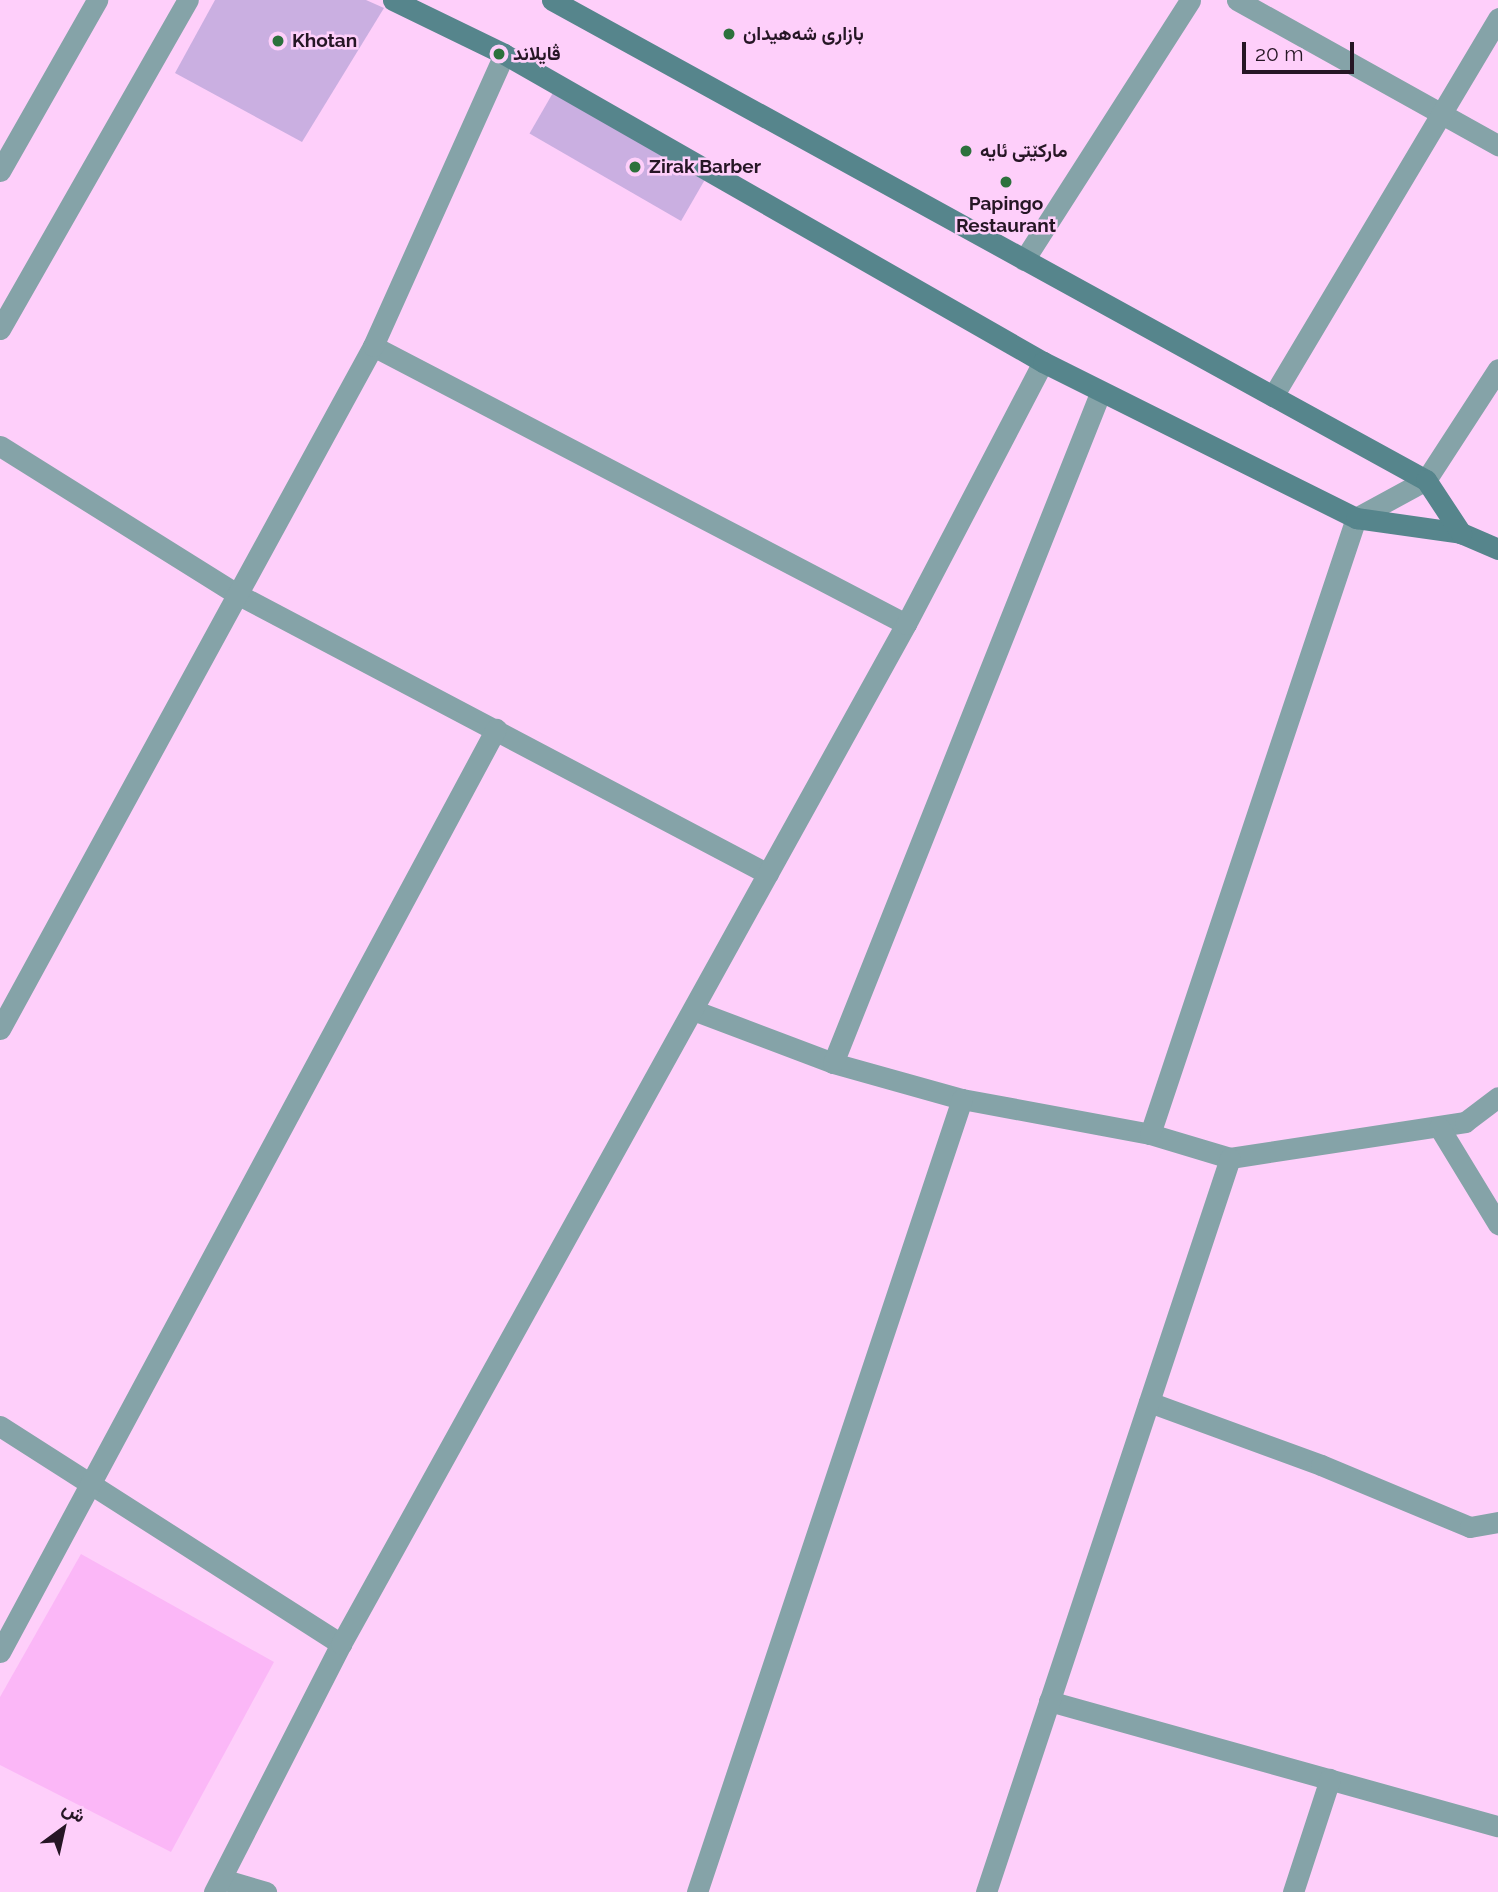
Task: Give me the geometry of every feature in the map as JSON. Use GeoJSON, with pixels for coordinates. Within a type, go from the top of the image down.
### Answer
{"type":"FeatureCollection","features":[{"type":"Feature","properties":{"kind":"main road"},"geometry":{"type":"LineString","coordinates":[[393,0],[504,54],[1042,362],[1356,519],[1461,533],[1498,549]]}},
{"type":"Feature","properties":{"kind":"main road"},"geometry":{"type":"LineString","coordinates":[[552,0],[1426,480],[1461,533]]}},
{"type":"Feature","properties":{"kind":"street"},"geometry":{"type":"LineString","coordinates":[[0,171],[97,0]]}},
{"type":"Feature","properties":{"kind":"street"},"geometry":{"type":"LineString","coordinates":[[0,329],[188,0]]}},
{"type":"Feature","properties":{"kind":"street"},"geometry":{"type":"LineString","coordinates":[[1024,260],[1190,0]]}},
{"type":"Feature","properties":{"kind":"street"},"geometry":{"type":"LineString","coordinates":[[1237,0],[1498,145]]}},
{"type":"Feature","properties":{"kind":"street"},"geometry":{"type":"LineString","coordinates":[[1273,396],[1498,18]]}},
{"type":"Feature","properties":{"kind":"street"},"geometry":{"type":"LineString","coordinates":[[0,1029],[373,346],[504,54]]}},
{"type":"Feature","properties":{"kind":"street"},"geometry":{"type":"LineString","coordinates":[[373,346],[906,624]]}},
{"type":"Feature","properties":{"kind":"street"},"geometry":{"type":"LineString","coordinates":[[266,1892],[218,1886],[341,1644],[906,624],[1042,362]]}},
{"type":"Feature","properties":{"kind":"street"},"geometry":{"type":"LineString","coordinates":[[1150,1134],[1356,519],[1426,480],[1498,369]]}},
{"type":"Feature","properties":{"kind":"street"},"geometry":{"type":"LineString","coordinates":[[833,1063],[1101,391]]}},
{"type":"Feature","properties":{"kind":"street"},"geometry":{"type":"LineString","coordinates":[[0,446],[237,594],[768,873]]}},
{"type":"Feature","properties":{"kind":"street"},"geometry":{"type":"LineString","coordinates":[[0,1651],[496,729]]}},
{"type":"Feature","properties":{"kind":"street"},"geometry":{"type":"LineString","coordinates":[[693,1010],[833,1063],[962,1099],[1150,1134],[1230,1158],[1465,1122],[1498,1097]]}},
{"type":"Feature","properties":{"kind":"street"},"geometry":{"type":"LineString","coordinates":[[697,1892],[962,1099]]}},
{"type":"Feature","properties":{"kind":"street"},"geometry":{"type":"LineString","coordinates":[[1439,1127],[1498,1224]]}},
{"type":"Feature","properties":{"kind":"street"},"geometry":{"type":"LineString","coordinates":[[986,1892],[1230,1158]]}},
{"type":"Feature","properties":{"kind":"street"},"geometry":{"type":"LineString","coordinates":[[1149,1402],[1321,1465],[1470,1527],[1498,1522]]}},
{"type":"Feature","properties":{"kind":"street"},"geometry":{"type":"LineString","coordinates":[[0,1426],[341,1644]]}},
{"type":"Feature","properties":{"kind":"street"},"geometry":{"type":"LineString","coordinates":[[1049,1701],[1498,1826]]}},
{"type":"Feature","properties":{"kind":"street"},"geometry":{"type":"LineString","coordinates":[[1293,1892],[1331,1779]]}},
{"type":"Feature","properties":{"kind":"shaded area"},"geometry":{"type":"Polygon","coordinates":[[[81,1554],[274,1662],[171,1852],[0,1765],[0,1697],[81,1554]]]}},
{"type":"Feature","properties":{"kind":"building","name":"Khotan"},"geometry":{"type":"Polygon","coordinates":[[[215,0],[366,0],[384,8],[302,142],[175,73],[215,0]]]}},
{"type":"Feature","properties":{"kind":"building","name":"Zirak Barber"},"geometry":{"type":"Polygon","coordinates":[[[554,91],[706,178],[681,221],[530,133],[554,91]]]}},
{"type":"Feature","properties":{"kind":"place","name":"بازاری شەهیدان"},"geometry":{"type":"Point","coordinates":[729,34]}},
{"type":"Feature","properties":{"kind":"place","name":"Khotan"},"geometry":{"type":"Point","coordinates":[278,41]}},
{"type":"Feature","properties":{"kind":"place","name":"ڤایلاند"},"geometry":{"type":"Point","coordinates":[499,54]}},
{"type":"Feature","properties":{"kind":"place","name":"مارکێتی ئایە"},"geometry":{"type":"Point","coordinates":[966,151]}},
{"type":"Feature","properties":{"kind":"place","name":"Zirak Barber"},"geometry":{"type":"Point","coordinates":[635,167]}},
{"type":"Feature","properties":{"kind":"place","name":"Papingo Restaurant"},"geometry":{"type":"Point","coordinates":[1006,182]}}]}
